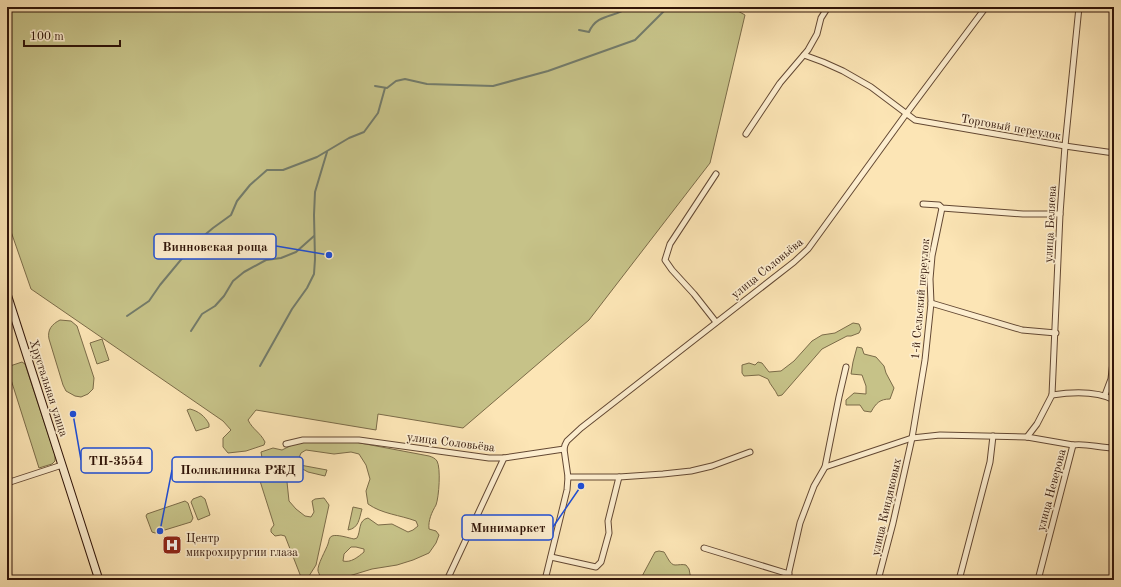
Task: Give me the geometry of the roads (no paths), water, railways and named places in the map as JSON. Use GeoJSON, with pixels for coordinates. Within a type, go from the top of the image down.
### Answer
{"type":"FeatureCollection","features":[{"type":"Feature","properties":{"kind":"main road","name":"Хрустальная улица"},"geometry":{"type":"LineString","coordinates":[[7,294],[99,580]]}},
{"type":"Feature","properties":{"kind":"street"},"geometry":{"type":"LineString","coordinates":[[746,134],[780,82],[795,63],[804,55],[817,34],[821,18],[828,7]]}},
{"type":"Feature","properties":{"kind":"street","name":"улица Соловьёва"},"geometry":{"type":"LineString","coordinates":[[286,444],[303,440],[359,440],[489,458],[504,458],[564,449],[567,441],[581,428],[794,262],[808,249],[986,7]]}},
{"type":"Feature","properties":{"kind":"street","name":"улица Беляева"},"geometry":{"type":"LineString","coordinates":[[1027,436],[1037,424],[1052,395],[1056,333],[1060,214],[1065,146],[1079,7]]}},
{"type":"Feature","properties":{"kind":"street","name":"Торговый переулок"},"geometry":{"type":"LineString","coordinates":[[804,55],[823,62],[871,87],[915,120],[931,124],[1114,153]]}},
{"type":"Feature","properties":{"kind":"street"},"geometry":{"type":"LineString","coordinates":[[716,174],[670,244],[665,260],[716,322]]}},
{"type":"Feature","properties":{"kind":"street"},"geometry":{"type":"LineString","coordinates":[[923,204],[939,205],[942,208],[1022,214],[1060,214]]}},
{"type":"Feature","properties":{"kind":"street","name":"1-й Сельский переулок"},"geometry":{"type":"LineString","coordinates":[[912,438],[925,360],[931,303],[930,279],[932,256],[942,208]]}},
{"type":"Feature","properties":{"kind":"street"},"geometry":{"type":"LineString","coordinates":[[931,303],[1022,330],[1056,333]]}},
{"type":"Feature","properties":{"kind":"street"},"geometry":{"type":"LineString","coordinates":[[1105,395],[1111,379],[1114,353]]}},
{"type":"Feature","properties":{"kind":"street"},"geometry":{"type":"LineString","coordinates":[[787,580],[800,523],[814,486],[825,467],[838,397],[846,367]]}},
{"type":"Feature","properties":{"kind":"street"},"geometry":{"type":"LineString","coordinates":[[1052,395],[1066,393],[1105,395],[1114,400]]}},
{"type":"Feature","properties":{"kind":"street"},"geometry":{"type":"LineString","coordinates":[[825,467],[912,438],[940,435],[1027,436],[1073,445]]}},
{"type":"Feature","properties":{"kind":"street"},"geometry":{"type":"LineString","coordinates":[[958,580],[990,462],[993,436]]}},
{"type":"Feature","properties":{"kind":"street","name":"улица Киндяковых"},"geometry":{"type":"LineString","coordinates":[[878,580],[894,523],[912,438]]}},
{"type":"Feature","properties":{"kind":"street","name":"улица Неверова"},"geometry":{"type":"LineString","coordinates":[[1038,580],[1073,445],[1078,444],[1100,448],[1114,448]]}},
{"type":"Feature","properties":{"kind":"street"},"geometry":{"type":"LineString","coordinates":[[545,580],[567,490],[568,477],[564,449]]}},
{"type":"Feature","properties":{"kind":"street"},"geometry":{"type":"LineString","coordinates":[[568,477],[663,474],[691,471],[712,466],[750,452]]}},
{"type":"Feature","properties":{"kind":"street"},"geometry":{"type":"LineString","coordinates":[[447,580],[504,458]]}},
{"type":"Feature","properties":{"kind":"street"},"geometry":{"type":"LineString","coordinates":[[7,483],[62,465]]}},
{"type":"Feature","properties":{"kind":"street"},"geometry":{"type":"LineString","coordinates":[[551,557],[596,567],[601,562],[609,533],[608,521],[619,476]]}},
{"type":"Feature","properties":{"kind":"street"},"geometry":{"type":"LineString","coordinates":[[704,548],[788,574]]}},
{"type":"Feature","properties":{"kind":"waterway"},"geometry":{"type":"LineString","coordinates":[[579,30],[589,32],[592,26],[601,19],[629,7]]}},
{"type":"Feature","properties":{"kind":"waterway"},"geometry":{"type":"LineString","coordinates":[[375,86],[387,88],[396,81],[405,79],[427,84],[493,86],[548,71],[635,40],[668,7]]}},
{"type":"Feature","properties":{"kind":"waterway"},"geometry":{"type":"LineString","coordinates":[[127,316],[149,301],[160,285],[194,244],[231,215],[237,201],[250,185],[267,170],[283,170],[317,157],[349,138],[364,132],[378,113],[385,88]]}},
{"type":"Feature","properties":{"kind":"waterway"},"geometry":{"type":"LineString","coordinates":[[260,366],[292,309],[307,288],[314,274],[315,192],[327,152]]}},
{"type":"Feature","properties":{"kind":"waterway"},"geometry":{"type":"LineString","coordinates":[[191,331],[202,314],[215,306],[224,296],[233,281],[244,272],[266,260],[281,258],[296,252],[314,236]]}},
{"type":"Feature","properties":{"kind":"place","name":"Винновская роща"},"geometry":{"type":"Point","coordinates":[329,255]}},
{"type":"Feature","properties":{"kind":"place","name":"ТП-3554"},"geometry":{"type":"Point","coordinates":[73,414]}},
{"type":"Feature","properties":{"kind":"place","name":"Минимаркет"},"geometry":{"type":"Point","coordinates":[581,486]}},
{"type":"Feature","properties":{"kind":"place","name":"Поликлиника РЖД"},"geometry":{"type":"Point","coordinates":[160,531]}},
{"type":"Feature","properties":{"kind":"place","name":"Центр микрохирургии глаза"},"geometry":{"type":"Point","coordinates":[172,545]}}]}
